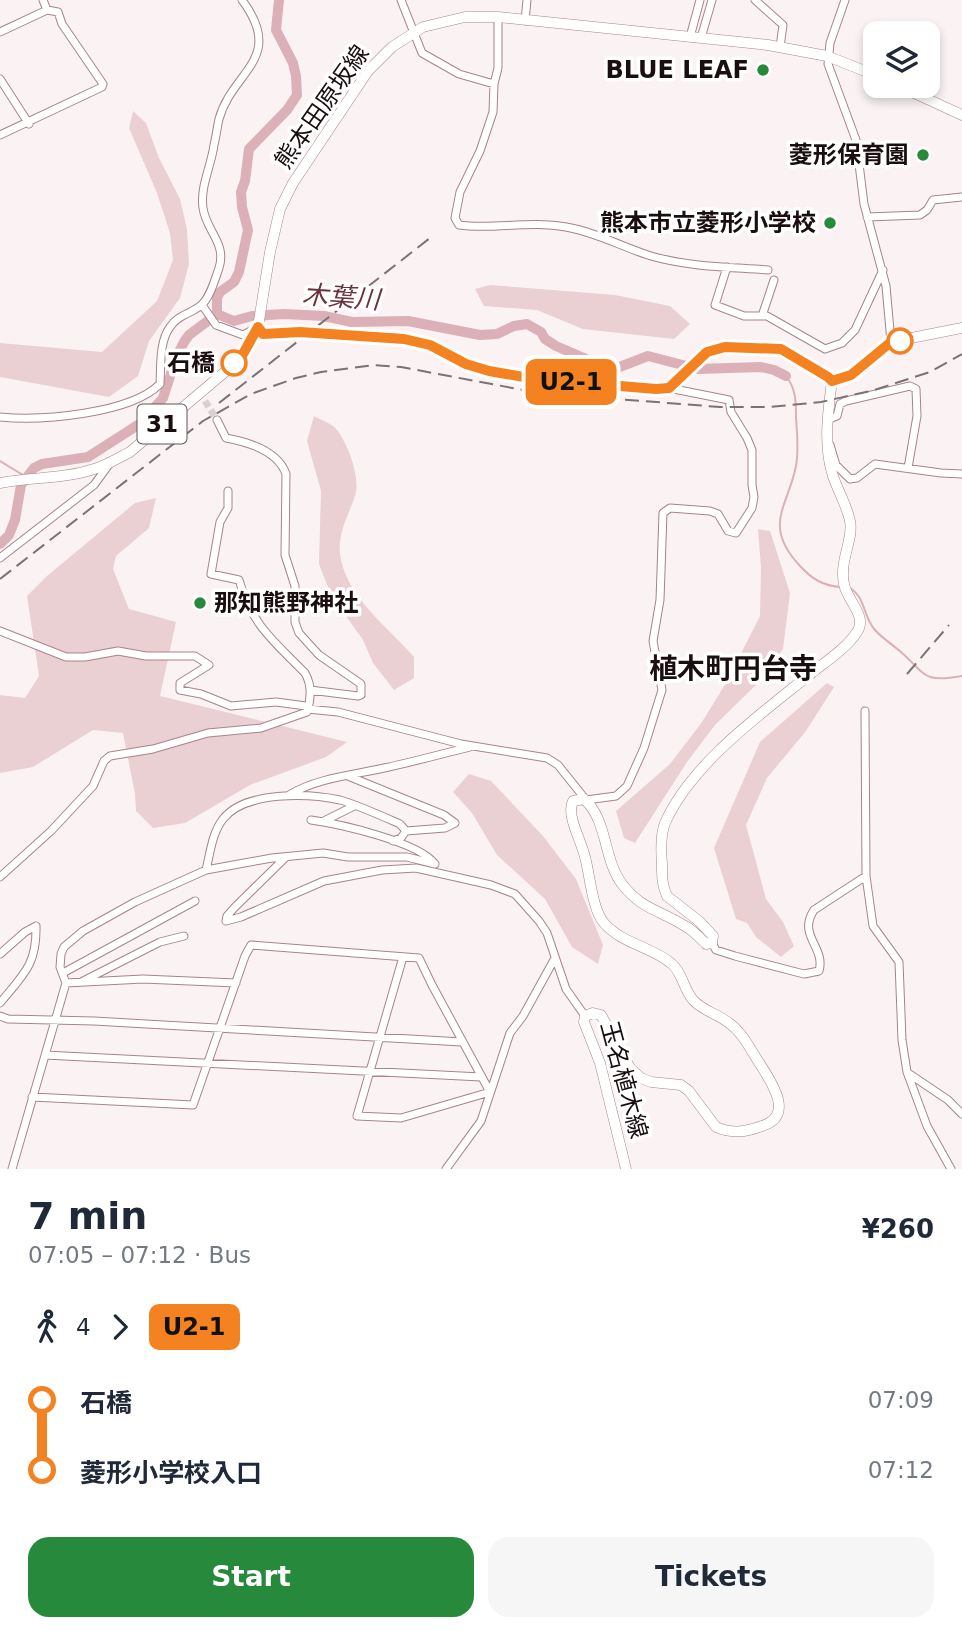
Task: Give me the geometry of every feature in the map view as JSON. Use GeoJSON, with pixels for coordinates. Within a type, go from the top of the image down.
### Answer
{"type":"FeatureCollection","features":[{"type":"Feature","properties":{"kind":"main road","name":"熊本田原坂線"},"geometry":{"type":"LineString","coordinates":[[5,482],[73,475],[95,469],[130,452],[202,397],[243,354],[263,307],[275,227],[280,209],[293,183],[368,71],[392,47],[415,30],[465,18],[498,17],[780,47],[827,56],[863,70]]}},
{"type":"Feature","properties":{"kind":"main road"},"geometry":{"type":"LineString","coordinates":[[925,98],[962,115]]}},
{"type":"Feature","properties":{"kind":"main road"},"geometry":{"type":"LineString","coordinates":[[586,800],[601,826],[613,867],[628,891],[646,908],[686,926],[706,944],[712,943],[713,936],[667,896],[664,890],[661,853],[665,824],[684,793],[716,754],[849,642],[860,625],[856,609],[844,589],[842,573],[851,531],[850,520],[833,474],[828,438],[832,381],[851,375],[891,342],[962,328]]}},
{"type":"Feature","properties":{"kind":"main road","name":"玉名植木線"},"geometry":{"type":"LineString","coordinates":[[586,800],[573,801],[573,822],[603,922],[626,940],[674,965],[695,1003],[729,1022],[741,1034],[777,1091],[779,1104],[778,1115],[771,1123],[738,1132],[716,1127],[690,1091],[681,1085],[641,1078],[623,1056],[601,1015],[593,1013],[585,1016],[584,1022],[600,1063],[626,1169]]}},
{"type":"Feature","properties":{"kind":"street"},"geometry":{"type":"LineString","coordinates":[[43,0],[47,10]]}},
{"type":"Feature","properties":{"kind":"street"},"geometry":{"type":"LineString","coordinates":[[0,417],[88,412],[140,399],[160,384],[162,350],[170,326],[181,315],[202,305],[210,292],[221,258],[221,248],[203,211],[205,181],[223,108],[253,64],[258,52],[253,18],[242,0]]}},
{"type":"Feature","properties":{"kind":"street"},"geometry":{"type":"LineString","coordinates":[[401,0],[422,53],[459,74],[494,84]]}},
{"type":"Feature","properties":{"kind":"street"},"geometry":{"type":"LineString","coordinates":[[525,21],[527,0]]}},
{"type":"Feature","properties":{"kind":"street"},"geometry":{"type":"LineString","coordinates":[[696,38],[700,0]]}},
{"type":"Feature","properties":{"kind":"street"},"geometry":{"type":"LineString","coordinates":[[696,38],[712,0]]}},
{"type":"Feature","properties":{"kind":"street"},"geometry":{"type":"LineString","coordinates":[[755,0],[783,25],[780,47]]}},
{"type":"Feature","properties":{"kind":"street"},"geometry":{"type":"LineString","coordinates":[[845,0],[827,56],[832,77],[856,140],[867,217],[883,270],[891,342]]}},
{"type":"Feature","properties":{"kind":"street"},"geometry":{"type":"LineString","coordinates":[[0,32],[47,10],[58,12],[62,24],[103,84],[102,87],[29,124],[0,135]]}},
{"type":"Feature","properties":{"kind":"street"},"geometry":{"type":"LineString","coordinates":[[498,17],[495,99],[489,130],[459,197],[455,218],[459,225],[528,223],[565,226],[586,231],[651,256],[694,265],[768,270]]}},
{"type":"Feature","properties":{"kind":"street"},"geometry":{"type":"LineString","coordinates":[[0,79],[29,124]]}},
{"type":"Feature","properties":{"kind":"street"},"geometry":{"type":"LineString","coordinates":[[867,217],[920,215],[933,200],[962,197]]}},
{"type":"Feature","properties":{"kind":"street"},"geometry":{"type":"LineString","coordinates":[[727,267],[715,304],[744,316],[767,316],[825,349],[848,339],[855,330],[883,270]]}},
{"type":"Feature","properties":{"kind":"street"},"geometry":{"type":"LineString","coordinates":[[762,316],[774,280]]}},
{"type":"Feature","properties":{"kind":"street"},"geometry":{"type":"LineString","coordinates":[[0,631],[66,657],[85,657],[118,651],[145,656],[195,656],[209,666],[180,683],[180,690],[201,694],[231,706],[276,702],[306,706],[307,709],[359,717],[473,746],[530,754],[553,761],[586,800],[615,796],[627,786],[645,748],[662,690],[653,641],[660,600],[663,513],[670,508],[710,511],[718,514],[728,531],[736,533],[752,509],[752,450],[731,412],[729,400],[669,388],[649,389],[536,379],[489,371],[466,364],[422,342],[300,332],[263,334],[258,324],[243,335],[216,325],[202,305]]}},
{"type":"Feature","properties":{"kind":"street"},"geometry":{"type":"LineString","coordinates":[[669,388],[707,352],[725,347],[781,349],[832,381]]}},
{"type":"Feature","properties":{"kind":"street"},"geometry":{"type":"LineString","coordinates":[[829,419],[837,416],[840,404],[846,401],[910,386],[916,389],[917,416],[908,468]]}},
{"type":"Feature","properties":{"kind":"street"},"geometry":{"type":"LineString","coordinates":[[217,420],[226,438],[242,441],[270,454],[285,469],[285,555],[295,586],[295,622],[309,645],[319,655],[355,678],[362,689],[361,695],[358,696],[310,690]]}},
{"type":"Feature","properties":{"kind":"street"},"geometry":{"type":"LineString","coordinates":[[828,438],[836,465],[850,479],[858,478],[875,464],[962,474]]}},
{"type":"Feature","properties":{"kind":"street"},"geometry":{"type":"LineString","coordinates":[[0,558],[94,485],[111,462]]}},
{"type":"Feature","properties":{"kind":"street"},"geometry":{"type":"LineString","coordinates":[[0,877],[60,823],[93,786],[104,761],[110,756],[153,749],[208,733],[261,728],[305,714],[310,705],[310,690],[305,673],[267,637],[254,616],[239,580],[211,573],[220,522],[228,508],[228,491]]}},
{"type":"Feature","properties":{"kind":"street"},"geometry":{"type":"LineString","coordinates":[[865,710],[866,876],[873,926],[899,962],[902,1040],[907,1072],[927,1126],[951,1169]]}},
{"type":"Feature","properties":{"kind":"street"},"geometry":{"type":"LineString","coordinates":[[289,796],[309,786],[473,746]]}},
{"type":"Feature","properties":{"kind":"street"},"geometry":{"type":"LineString","coordinates":[[347,776],[444,815],[455,823],[444,828],[406,831],[401,838],[393,841]]}},
{"type":"Feature","properties":{"kind":"street"},"geometry":{"type":"LineString","coordinates":[[206,870],[214,837],[225,817],[243,804],[289,796],[342,801],[400,824],[406,831]]}},
{"type":"Feature","properties":{"kind":"street"},"geometry":{"type":"LineString","coordinates":[[323,821],[354,806]]}},
{"type":"Feature","properties":{"kind":"street"},"geometry":{"type":"LineString","coordinates":[[311,820],[393,841],[424,853],[437,868]]}},
{"type":"Feature","properties":{"kind":"street"},"geometry":{"type":"LineString","coordinates":[[12,1169],[66,983],[62,973],[61,954],[64,947],[83,931],[135,902],[206,870],[286,856],[323,853],[348,857],[407,857],[492,884],[515,894],[539,921],[565,989],[585,1016]]}},
{"type":"Feature","properties":{"kind":"street"},"geometry":{"type":"LineString","coordinates":[[286,856],[235,907],[226,921],[331,880],[382,870],[437,868]]}},
{"type":"Feature","properties":{"kind":"street"},"geometry":{"type":"LineString","coordinates":[[712,943],[716,950],[735,956],[804,974],[818,971],[820,959],[809,934],[809,918],[814,910],[866,876]]}},
{"type":"Feature","properties":{"kind":"street"},"geometry":{"type":"LineString","coordinates":[[62,973],[195,901]]}},
{"type":"Feature","properties":{"kind":"street"},"geometry":{"type":"LineString","coordinates":[[0,954],[36,926],[36,941],[27,972],[0,1003]]}},
{"type":"Feature","properties":{"kind":"street"},"geometry":{"type":"LineString","coordinates":[[79,982],[160,942],[184,936]]}},
{"type":"Feature","properties":{"kind":"street"},"geometry":{"type":"LineString","coordinates":[[32,1097],[193,1105],[250,945],[419,958],[490,1092]]}},
{"type":"Feature","properties":{"kind":"street"},"geometry":{"type":"LineString","coordinates":[[403,957],[357,1116],[401,1118],[490,1092]]}},
{"type":"Feature","properties":{"kind":"street"},"geometry":{"type":"LineString","coordinates":[[446,1169],[481,1121],[510,1033],[523,1016],[555,958]]}},
{"type":"Feature","properties":{"kind":"street"},"geometry":{"type":"LineString","coordinates":[[66,983],[143,979],[236,983]]}},
{"type":"Feature","properties":{"kind":"street"},"geometry":{"type":"LineString","coordinates":[[0,1016],[8,1019],[462,1042]]}},
{"type":"Feature","properties":{"kind":"street"},"geometry":{"type":"LineString","coordinates":[[45,1055],[481,1077]]}},
{"type":"Feature","properties":{"kind":"street"},"geometry":{"type":"LineString","coordinates":[[907,1072],[948,1100],[962,1114]]}},
{"type":"Feature","properties":{"kind":"shaded area"},"geometry":{"type":"Polygon","coordinates":[[[133,111],[146,123],[159,158],[180,199],[187,229],[189,264],[180,298],[149,341],[138,376],[109,397],[0,377],[0,343],[102,352],[157,301],[173,260],[170,233],[157,193],[129,128],[133,111]]]}},
{"type":"Feature","properties":{"kind":"shaded area"},"geometry":{"type":"Polygon","coordinates":[[[490,285],[615,295],[670,306],[690,324],[674,339],[583,329],[537,310],[484,306],[475,289],[490,285]]]}},
{"type":"Feature","properties":{"kind":"shaded area"},"geometry":{"type":"Polygon","coordinates":[[[314,416],[337,430],[355,471],[355,496],[341,537],[343,568],[369,610],[414,657],[414,678],[394,690],[373,663],[363,640],[331,595],[319,564],[321,491],[307,441],[314,416]]]}},
{"type":"Feature","properties":{"kind":"shaded area"},"geometry":{"type":"Polygon","coordinates":[[[156,498],[149,528],[116,556],[113,569],[129,609],[176,622],[160,696],[347,742],[326,757],[250,785],[185,823],[153,828],[136,811],[123,733],[93,730],[33,767],[0,773],[0,695],[25,698],[39,676],[27,596],[47,576],[135,503],[156,498]]]}},
{"type":"Feature","properties":{"kind":"shaded area"},"geometry":{"type":"Polygon","coordinates":[[[758,529],[770,531],[790,593],[783,649],[761,680],[715,725],[687,762],[635,843],[624,838],[616,811],[670,764],[702,722],[726,683],[760,616],[761,568],[758,529]]]}},
{"type":"Feature","properties":{"kind":"shaded area"},"geometry":{"type":"Polygon","coordinates":[[[827,683],[834,687],[806,731],[767,778],[746,825],[766,899],[783,922],[794,946],[781,957],[756,937],[747,923],[736,919],[714,848],[760,742],[827,683]]]}},
{"type":"Feature","properties":{"kind":"shaded area"},"geometry":{"type":"Polygon","coordinates":[[[469,774],[491,781],[543,836],[576,879],[603,945],[598,964],[572,947],[545,899],[497,855],[472,813],[453,792],[469,774]]]}},
{"type":"Feature","properties":{"kind":"waterway"},"geometry":{"type":"LineString","coordinates":[[217,314],[217,298],[220,292],[234,282],[239,272],[248,230],[241,192],[249,149],[287,110],[297,95],[293,63],[276,30],[279,0]]}},
{"type":"Feature","properties":{"kind":"waterway","name":"木葉川"},"geometry":{"type":"LineString","coordinates":[[0,544],[9,535],[15,520],[21,485],[34,468],[42,464],[88,457],[141,423],[163,398],[184,342],[189,335],[217,314],[234,321],[252,316],[284,314],[324,316],[352,322],[408,321],[480,335],[497,334],[514,326],[527,324],[556,346],[607,368],[617,368],[648,356],[698,369],[761,367],[786,376]]}},
{"type":"Feature","properties":{"kind":"waterway"},"geometry":{"type":"LineString","coordinates":[[786,376],[795,395],[798,447],[796,466],[781,516],[782,539],[789,552],[809,575],[823,583],[841,587]]}},
{"type":"Feature","properties":{"kind":"waterway"},"geometry":{"type":"LineString","coordinates":[[0,461],[23,475]]}},
{"type":"Feature","properties":{"kind":"waterway"},"geometry":{"type":"LineString","coordinates":[[850,588],[862,602],[875,630],[921,672],[932,678],[962,676]]}},
{"type":"Feature","properties":{"kind":"tunnel"},"geometry":{"type":"LineString","coordinates":[[205,401],[217,420]]}},
{"type":"Feature","properties":{"kind":"railway"},"geometry":{"type":"LineString","coordinates":[[219,403],[430,238]]}},
{"type":"Feature","properties":{"kind":"railway"},"geometry":{"type":"LineString","coordinates":[[0,579],[203,421],[251,394],[321,372],[374,365],[401,367],[539,393],[720,407],[769,407],[821,402],[871,391],[930,372],[962,354]]}},
{"type":"Feature","properties":{"kind":"railway"},"geometry":{"type":"LineString","coordinates":[[907,674],[949,625]]}},
{"type":"Feature","properties":{"kind":"bus line","name":"U2-1"},"geometry":{"type":"LineString","coordinates":[[234,363],[243,354],[258,327],[263,334],[300,332],[404,339],[430,345],[466,364],[489,371],[536,379],[656,389],[669,388],[678,382],[694,362],[715,348],[781,349],[832,381],[851,375],[891,342],[900,341]]}},
{"type":"Feature","properties":{"kind":"place","name":"BLUE LEAF"},"geometry":{"type":"Point","coordinates":[763,70]}},
{"type":"Feature","properties":{"kind":"place","name":"菱形保育園"},"geometry":{"type":"Point","coordinates":[923,155]}},
{"type":"Feature","properties":{"kind":"place","name":"熊本市立菱形小学校"},"geometry":{"type":"Point","coordinates":[830,223]}},
{"type":"Feature","properties":{"kind":"place","name":"石橋"},"geometry":{"type":"Point","coordinates":[234,363]}},
{"type":"Feature","properties":{"kind":"place","name":"那知熊野神社"},"geometry":{"type":"Point","coordinates":[200,603]}},
{"type":"Feature","properties":{"kind":"district","name":"植木町円台寺"},"geometry":{"type":"Point","coordinates":[733,668]}}]}
